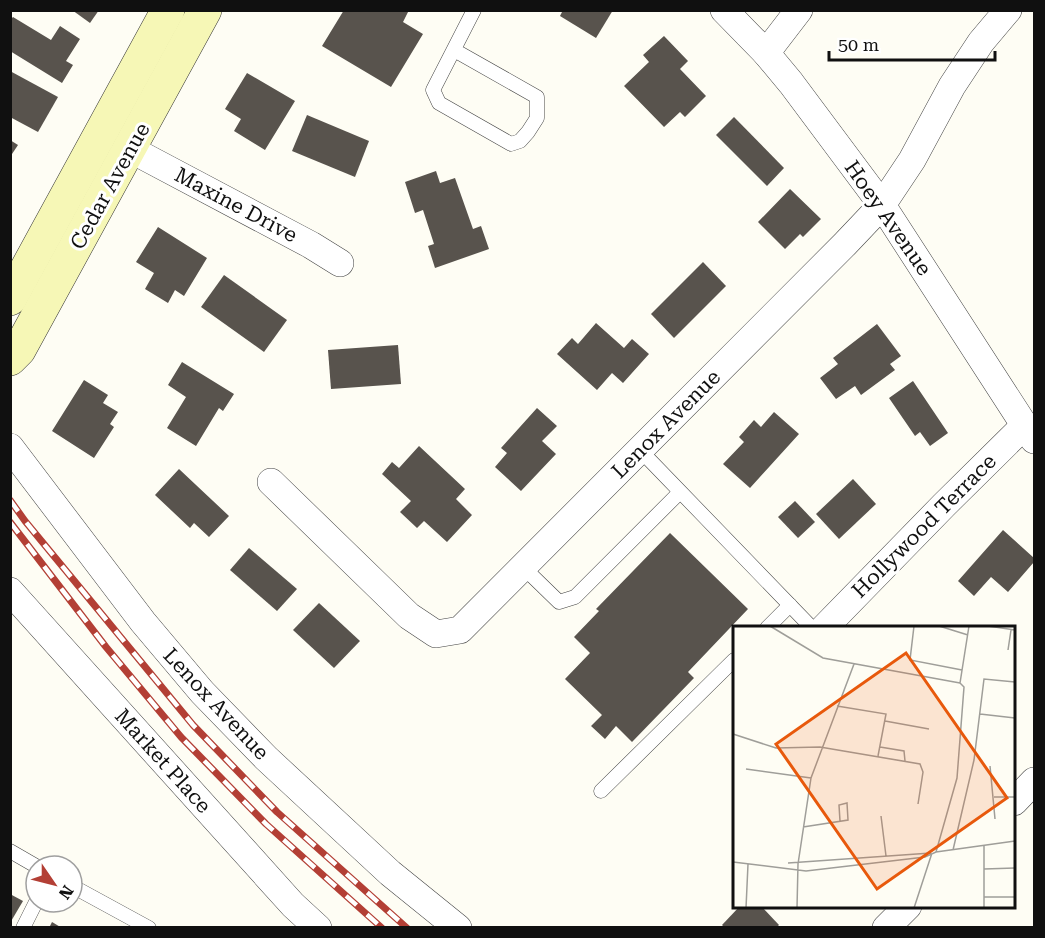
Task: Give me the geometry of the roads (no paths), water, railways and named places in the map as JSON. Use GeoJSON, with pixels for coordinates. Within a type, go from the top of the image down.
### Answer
{"type":"FeatureCollection","features":[{"type":"Feature","properties":{"kind":"main road","name":"Cedar Avenue"},"geometry":{"type":"LineString","coordinates":[[10,299],[168,10]]}},
{"type":"Feature","properties":{"kind":"main road","name":"Cedar Avenue"},"geometry":{"type":"LineString","coordinates":[[10,359],[20,350],[206,10]]}},
{"type":"Feature","properties":{"kind":"street","name":"Hoey Avenue"},"geometry":{"type":"LineString","coordinates":[[724,10],[766,53],[791,83],[882,205],[1030,433]]}},
{"type":"Feature","properties":{"kind":"street"},"geometry":{"type":"LineString","coordinates":[[766,53],[799,10]]}},
{"type":"Feature","properties":{"kind":"street","name":"Lenox Avenue"},"geometry":{"type":"LineString","coordinates":[[271,482],[409,616],[436,634],[460,630],[882,205],[912,160],[952,86],[981,42],[1008,10]]}},
{"type":"Feature","properties":{"kind":"street","name":"Maxine Drive"},"geometry":{"type":"LineString","coordinates":[[130,149],[311,244],[340,263]]}},
{"type":"Feature","properties":{"kind":"street","name":"Hollywood Terrace"},"geometry":{"type":"LineString","coordinates":[[825,626],[944,505],[1030,433]]}},
{"type":"Feature","properties":{"kind":"street","name":"Lenox Avenue"},"geometry":{"type":"LineString","coordinates":[[10,447],[143,622],[202,692],[266,758],[390,873],[458,927]]}},
{"type":"Feature","properties":{"kind":"street","name":"Market Place"},"geometry":{"type":"LineString","coordinates":[[10,591],[293,905],[318,927]]}},
{"type":"Feature","properties":{"kind":"street"},"geometry":{"type":"LineString","coordinates":[[1015,801],[1035,781]]}},
{"type":"Feature","properties":{"kind":"street"},"geometry":{"type":"LineString","coordinates":[[886,927],[906,908]]}},
{"type":"Feature","properties":{"kind":"lane"},"geometry":{"type":"LineString","coordinates":[[454,50],[537,97],[537,118],[520,141],[511,144],[439,104],[433,90],[474,10]]}},
{"type":"Feature","properties":{"kind":"lane"},"geometry":{"type":"LineString","coordinates":[[640,450],[679,493],[811,626]]}},
{"type":"Feature","properties":{"kind":"lane"},"geometry":{"type":"LineString","coordinates":[[523,567],[559,602],[575,597],[679,493]]}},
{"type":"Feature","properties":{"kind":"lane"},"geometry":{"type":"LineString","coordinates":[[768,626],[790,605]]}},
{"type":"Feature","properties":{"kind":"lane"},"geometry":{"type":"LineString","coordinates":[[601,791],[733,662]]}},
{"type":"Feature","properties":{"kind":"lane"},"geometry":{"type":"LineString","coordinates":[[10,850],[24,859]]}},
{"type":"Feature","properties":{"kind":"lane"},"geometry":{"type":"LineString","coordinates":[[84,892],[149,927]]}},
{"type":"Feature","properties":{"kind":"railway"},"geometry":{"type":"LineString","coordinates":[[10,500],[193,725],[277,812],[407,928]]}},
{"type":"Feature","properties":{"kind":"railway"},"geometry":{"type":"LineString","coordinates":[[10,522],[106,647],[181,737],[266,824],[382,928]]}}]}
